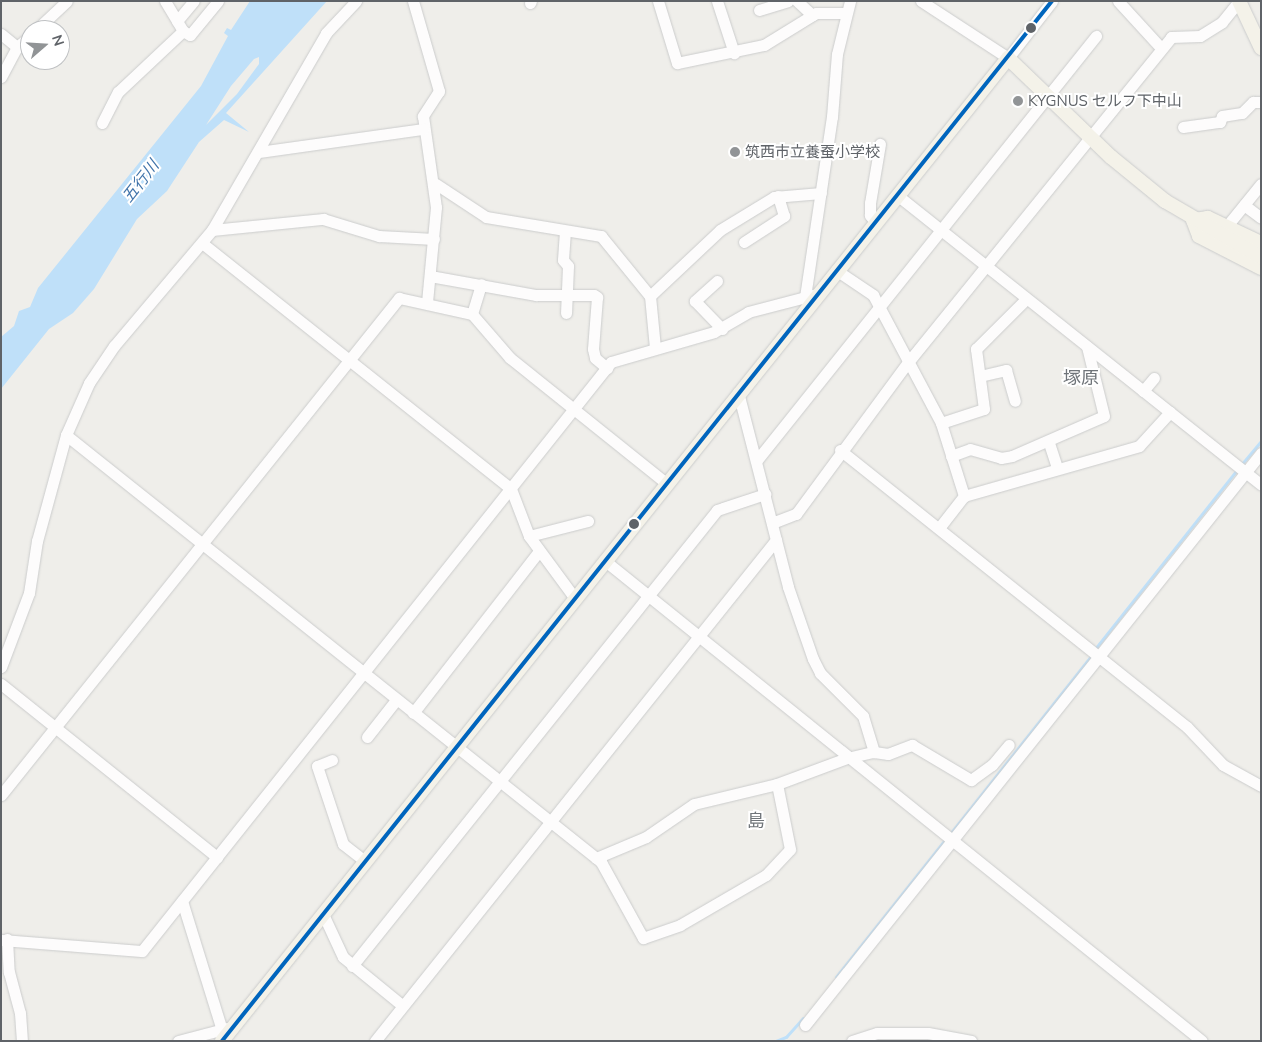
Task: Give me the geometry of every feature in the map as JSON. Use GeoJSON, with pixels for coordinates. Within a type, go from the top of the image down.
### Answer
{"type":"FeatureCollection","features":[{"type":"Feature","properties":{"kind":"main road"},"geometry":{"type":"LineString","coordinates":[[1239,1],[1261,48]]}},
{"type":"Feature","properties":{"kind":"main road"},"geometry":{"type":"LineString","coordinates":[[225,1032],[323,914],[738,392],[811,296],[836,270],[1008,58],[1089,136],[1193,220],[1261,256]]}},
{"type":"Feature","properties":{"kind":"main road"},"geometry":{"type":"LineString","coordinates":[[1193,220],[1208,218],[1261,243]]}},
{"type":"Feature","properties":{"kind":"main road"},"geometry":{"type":"LineString","coordinates":[[1193,220],[1199,236],[1261,268]]}},
{"type":"Feature","properties":{"kind":"street"},"geometry":{"type":"LineString","coordinates":[[47,20],[67,1]]}},
{"type":"Feature","properties":{"kind":"street"},"geometry":{"type":"LineString","coordinates":[[165,1],[183,31],[190,35],[218,1]]}},
{"type":"Feature","properties":{"kind":"street"},"geometry":{"type":"LineString","coordinates":[[177,21],[194,1]]}},
{"type":"Feature","properties":{"kind":"street"},"geometry":{"type":"LineString","coordinates":[[412,1],[439,91],[423,116],[423,129],[436,184],[434,239],[427,302]]}},
{"type":"Feature","properties":{"kind":"street"},"geometry":{"type":"LineString","coordinates":[[658,1],[677,62],[734,53],[764,45],[812,15],[846,14]]}},
{"type":"Feature","properties":{"kind":"street"},"geometry":{"type":"LineString","coordinates":[[717,1],[734,53]]}},
{"type":"Feature","properties":{"kind":"street"},"geometry":{"type":"LineString","coordinates":[[759,10],[788,1]]}},
{"type":"Feature","properties":{"kind":"street"},"geometry":{"type":"LineString","coordinates":[[796,1],[812,15]]}},
{"type":"Feature","properties":{"kind":"street"},"geometry":{"type":"LineString","coordinates":[[22,1041],[20,1013],[9,972],[4,940],[142,951],[612,362],[722,329],[748,312],[811,296],[837,54],[850,1]]}},
{"type":"Feature","properties":{"kind":"street"},"geometry":{"type":"LineString","coordinates":[[922,1],[1008,58],[1052,1]]}},
{"type":"Feature","properties":{"kind":"street"},"geometry":{"type":"LineString","coordinates":[[1118,1],[1161,48]]}},
{"type":"Feature","properties":{"kind":"street"},"geometry":{"type":"LineString","coordinates":[[772,523],[796,514],[840,450],[909,361],[1161,48],[1171,37],[1200,36],[1222,22],[1239,1]]}},
{"type":"Feature","properties":{"kind":"street"},"geometry":{"type":"LineString","coordinates":[[1,667],[29,593],[38,541],[66,435],[82,397],[114,346],[212,230],[259,152],[326,33],[354,2]]}},
{"type":"Feature","properties":{"kind":"street"},"geometry":{"type":"LineString","coordinates":[[102,123],[118,92],[183,31]]}},
{"type":"Feature","properties":{"kind":"street"},"geometry":{"type":"LineString","coordinates":[[1,34],[17,48]]}},
{"type":"Feature","properties":{"kind":"street"},"geometry":{"type":"LineString","coordinates":[[757,460],[1096,36]]}},
{"type":"Feature","properties":{"kind":"street"},"geometry":{"type":"LineString","coordinates":[[1,77],[20,45]]}},
{"type":"Feature","properties":{"kind":"street"},"geometry":{"type":"LineString","coordinates":[[1183,127],[1220,122],[1222,116],[1242,113],[1253,102],[1261,102]]}},
{"type":"Feature","properties":{"kind":"street"},"geometry":{"type":"LineString","coordinates":[[259,152],[423,129]]}},
{"type":"Feature","properties":{"kind":"street"},"geometry":{"type":"LineString","coordinates":[[875,222],[870,215],[870,203],[880,144]]}},
{"type":"Feature","properties":{"kind":"street"},"geometry":{"type":"LineString","coordinates":[[436,184],[486,218],[601,236],[650,296],[655,348]]}},
{"type":"Feature","properties":{"kind":"street"},"geometry":{"type":"LineString","coordinates":[[1226,227],[1261,184]]}},
{"type":"Feature","properties":{"kind":"street"},"geometry":{"type":"LineString","coordinates":[[650,296],[720,230],[778,196],[821,192]]}},
{"type":"Feature","properties":{"kind":"street"},"geometry":{"type":"LineString","coordinates":[[897,195],[1261,485]]}},
{"type":"Feature","properties":{"kind":"street"},"geometry":{"type":"LineString","coordinates":[[744,242],[784,216],[778,196]]}},
{"type":"Feature","properties":{"kind":"street"},"geometry":{"type":"LineString","coordinates":[[1244,205],[1261,218]]}},
{"type":"Feature","properties":{"kind":"street"},"geometry":{"type":"LineString","coordinates":[[212,230],[323,219],[379,236],[434,239]]}},
{"type":"Feature","properties":{"kind":"street"},"geometry":{"type":"LineString","coordinates":[[565,231],[566,313]]}},
{"type":"Feature","properties":{"kind":"street"},"geometry":{"type":"LineString","coordinates":[[202,243],[511,489],[529,536],[574,597]]}},
{"type":"Feature","properties":{"kind":"street"},"geometry":{"type":"LineString","coordinates":[[836,270],[865,288],[880,307],[941,423],[964,496]]}},
{"type":"Feature","properties":{"kind":"street"},"geometry":{"type":"LineString","coordinates":[[430,276],[536,295],[597,297],[595,358],[607,368]]}},
{"type":"Feature","properties":{"kind":"street"},"geometry":{"type":"LineString","coordinates":[[717,281],[695,301],[722,329]]}},
{"type":"Feature","properties":{"kind":"street"},"geometry":{"type":"LineString","coordinates":[[472,314],[481,284]]}},
{"type":"Feature","properties":{"kind":"street"},"geometry":{"type":"LineString","coordinates":[[1,795],[399,298],[427,302],[472,314],[510,358],[666,483]]}},
{"type":"Feature","properties":{"kind":"street"},"geometry":{"type":"LineString","coordinates":[[941,423],[984,409],[976,349],[1026,299]]}},
{"type":"Feature","properties":{"kind":"street"},"geometry":{"type":"LineString","coordinates":[[951,456],[970,448],[1001,458],[1049,443],[1106,412],[1086,354],[1087,347]]}},
{"type":"Feature","properties":{"kind":"street"},"geometry":{"type":"LineString","coordinates":[[980,376],[1006,370],[1014,401]]}},
{"type":"Feature","properties":{"kind":"street"},"geometry":{"type":"LineString","coordinates":[[1143,391],[1154,378]]}},
{"type":"Feature","properties":{"kind":"street"},"geometry":{"type":"LineString","coordinates":[[738,392],[757,460],[788,587],[813,659],[820,673],[863,716],[874,752]]}},
{"type":"Feature","properties":{"kind":"street"},"geometry":{"type":"LineString","coordinates":[[939,528],[964,496],[1057,467],[1139,446],[1170,412]]}},
{"type":"Feature","properties":{"kind":"street"},"geometry":{"type":"LineString","coordinates":[[66,435],[596,858],[643,938],[680,925],[766,875],[790,849],[777,784]]}},
{"type":"Feature","properties":{"kind":"street"},"geometry":{"type":"LineString","coordinates":[[1049,443],[1057,467]]}},
{"type":"Feature","properties":{"kind":"street"},"geometry":{"type":"LineString","coordinates":[[840,450],[1199,737],[1215,759],[1261,786]]}},
{"type":"Feature","properties":{"kind":"street"},"geometry":{"type":"LineString","coordinates":[[805,1025],[948,839],[1241,470],[1261,453]]}},
{"type":"Feature","properties":{"kind":"street"},"geometry":{"type":"LineString","coordinates":[[352,966],[502,784],[718,510],[765,494]]}},
{"type":"Feature","properties":{"kind":"street"},"geometry":{"type":"LineString","coordinates":[[529,536],[588,521]]}},
{"type":"Feature","properties":{"kind":"street"},"geometry":{"type":"LineString","coordinates":[[375,1041],[776,540]]}},
{"type":"Feature","properties":{"kind":"street"},"geometry":{"type":"LineString","coordinates":[[412,713],[539,552]]}},
{"type":"Feature","properties":{"kind":"street"},"geometry":{"type":"LineString","coordinates":[[604,560],[847,758],[1202,1041]]}},
{"type":"Feature","properties":{"kind":"street"},"geometry":{"type":"LineString","coordinates":[[1,684],[217,857]]}},
{"type":"Feature","properties":{"kind":"street"},"geometry":{"type":"LineString","coordinates":[[368,737],[396,700]]}},
{"type":"Feature","properties":{"kind":"street"},"geometry":{"type":"LineString","coordinates":[[596,858],[646,837],[694,804],[777,784],[847,758],[874,752],[888,754],[912,745],[971,780],[992,765],[1009,745]]}},
{"type":"Feature","properties":{"kind":"street"},"geometry":{"type":"LineString","coordinates":[[332,760],[317,766],[343,844],[365,861]]}},
{"type":"Feature","properties":{"kind":"street"},"geometry":{"type":"LineString","coordinates":[[178,1041],[225,1032],[182,901]]}},
{"type":"Feature","properties":{"kind":"street"},"geometry":{"type":"LineString","coordinates":[[323,914],[338,947],[352,966],[403,1006]]}},
{"type":"Feature","properties":{"kind":"street"},"geometry":{"type":"LineString","coordinates":[[852,1041],[877,1033],[928,1034],[971,1041]]}},
{"type":"Feature","properties":{"kind":"water","name":"五行川"},"geometry":{"type":"Polygon","coordinates":[[[250,1],[327,1],[226,113],[249,132],[224,120],[199,142],[167,191],[137,219],[94,289],[73,313],[49,329],[1,389],[1,337],[14,326],[19,311],[30,307],[38,288],[201,86],[228,36],[224,33],[227,28],[231,30],[250,1]],[[259,57],[254,59],[231,86],[206,125],[237,94],[259,64],[259,57]]]}},
{"type":"Feature","properties":{"kind":"waterway"},"geometry":{"type":"LineString","coordinates":[[1241,465],[1261,441]]}},
{"type":"Feature","properties":{"kind":"waterway"},"geometry":{"type":"LineString","coordinates":[[1095,649],[1236,471]]}},
{"type":"Feature","properties":{"kind":"waterway"},"geometry":{"type":"LineString","coordinates":[[950,834],[1091,656]]}},
{"type":"Feature","properties":{"kind":"waterway"},"geometry":{"type":"LineString","coordinates":[[836,977],[945,840]]}},
{"type":"Feature","properties":{"kind":"waterway"},"geometry":{"type":"LineString","coordinates":[[776,1041],[786,1037],[803,1018]]}},
{"type":"Feature","properties":{"kind":"transit line"},"geometry":{"type":"LineString","coordinates":[[222,1041],[1052,1]]}},
{"type":"Feature","properties":{"kind":"place","name":"KYGNUS セルフ下中山"},"geometry":{"type":"Point","coordinates":[1018,101]}},
{"type":"Feature","properties":{"kind":"place","name":"筑西市立養蚕小学校"},"geometry":{"type":"Point","coordinates":[735,152]}},
{"type":"Feature","properties":{"kind":"district","name":"塚原"},"geometry":{"type":"Point","coordinates":[1081,378]}},
{"type":"Feature","properties":{"kind":"district","name":"島"},"geometry":{"type":"Point","coordinates":[756,821]}}]}
